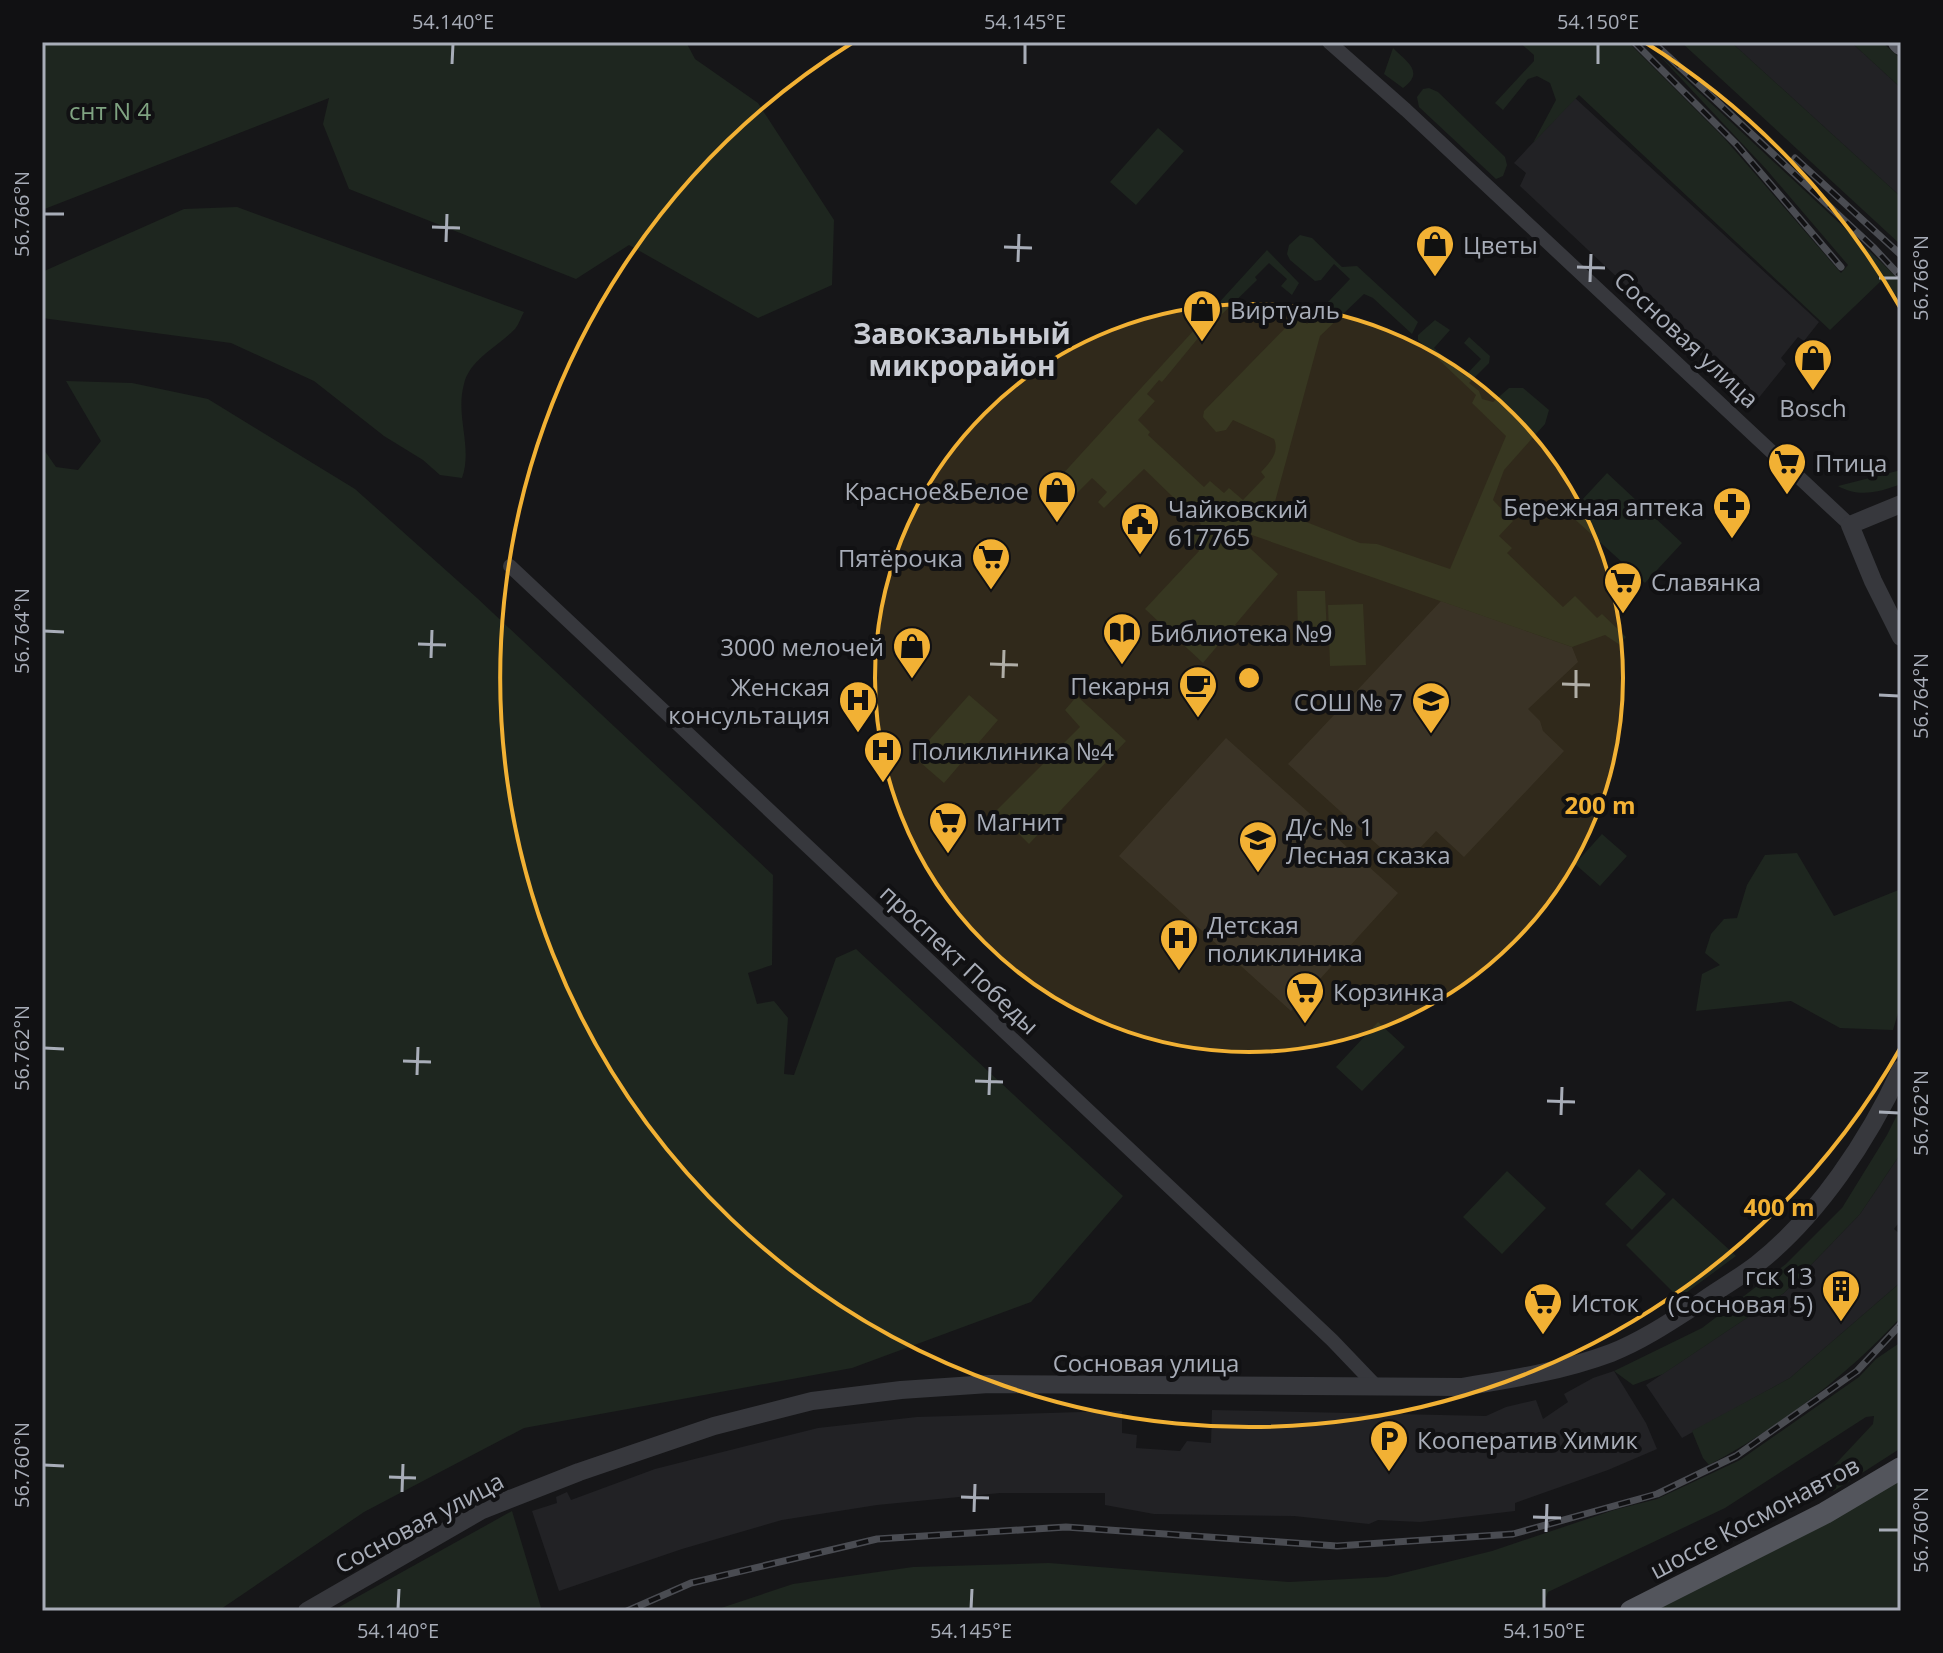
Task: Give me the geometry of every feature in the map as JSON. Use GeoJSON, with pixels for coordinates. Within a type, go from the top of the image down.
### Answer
{"type":"FeatureCollection","features":[{"type":"Feature","properties":{"kind":"main road","name":"шоссе Космонавтов"},"geometry":{"type":"LineString","coordinates":[[1631,1611],[1825,1513],[1901,1468]]}},
{"type":"Feature","properties":{"kind":"street","name":"Сосновая улица"},"geometry":{"type":"LineString","coordinates":[[1329,42],[1406,110],[1850,525],[1901,637]]}},
{"type":"Feature","properties":{"kind":"street"},"geometry":{"type":"LineString","coordinates":[[1850,525],[1901,504]]}},
{"type":"Feature","properties":{"kind":"street","name":"проспект Победы"},"geometry":{"type":"LineString","coordinates":[[510,566],[1332,1340],[1377,1387]]}},
{"type":"Feature","properties":{"kind":"street","name":"Сосновая улица"},"geometry":{"type":"LineString","coordinates":[[307,1611],[482,1510],[579,1472],[714,1426],[812,1401],[901,1390],[989,1384],[1462,1387],[1534,1376],[1613,1352],[1679,1316],[1758,1263],[1800,1221],[1852,1159],[1881,1114],[1901,1069]]}},
{"type":"Feature","properties":{"kind":"shaded area"},"geometry":{"type":"Polygon","coordinates":[[[1731,42],[1851,42],[1901,88],[1901,197],[1731,42]]]}},
{"type":"Feature","properties":{"kind":"shaded area"},"geometry":{"type":"Polygon","coordinates":[[[1575,98],[1819,322],[1804,341],[1798,337],[1781,358],[1786,364],[1753,405],[1520,186],[1526,173],[1514,163],[1575,98]]]}},
{"type":"Feature","properties":{"kind":"shaded area","name":"СОШ № 7"},"geometry":{"type":"Polygon","coordinates":[[[1441,601],[1572,647],[1578,662],[1528,709],[1540,721],[1543,731],[1564,751],[1464,857],[1436,831],[1402,867],[1288,764],[1441,601]]]}},
{"type":"Feature","properties":{"kind":"shaded area","name":"Д/с № 1 Лесная сказка"},"geometry":{"type":"Polygon","coordinates":[[[1226,738],[1398,893],[1291,1011],[1119,856],[1226,738]]]}},
{"type":"Feature","properties":{"kind":"shaded area"},"geometry":{"type":"Polygon","coordinates":[[[1901,1153],[1901,1220],[1894,1229],[1901,1235],[1901,1282],[1790,1378],[1682,1438],[1646,1385],[1784,1293],[1860,1214],[1901,1153]]]}},
{"type":"Feature","properties":{"kind":"shaded area"},"geometry":{"type":"Polygon","coordinates":[[[1614,1371],[1646,1423],[1657,1449],[1515,1503],[1515,1511],[1420,1522],[1378,1520],[1369,1524],[1294,1516],[1154,1514],[1105,1505],[1105,1493],[1000,1493],[877,1505],[782,1520],[682,1549],[559,1591],[532,1511],[557,1503],[556,1497],[567,1492],[571,1500],[655,1469],[818,1428],[917,1417],[1122,1411],[1122,1433],[1137,1435],[1136,1448],[1180,1451],[1187,1441],[1211,1443],[1212,1410],[1486,1416],[1506,1407],[1536,1400],[1543,1419],[1568,1402],[1564,1394],[1593,1378],[1614,1371]]]}},
{"type":"Feature","properties":{"kind":"green space","name":"снт N 4"},"geometry":{"type":"Polygon","coordinates":[[[42,42],[686,42],[695,59],[758,103],[834,220],[832,285],[758,318],[629,245],[576,279],[349,189],[323,124],[329,98],[42,210],[42,42]]]}},
{"type":"Feature","properties":{"kind":"green space"},"geometry":{"type":"Polygon","coordinates":[[[1519,42],[1628,42],[1724,138],[1841,273],[1848,265],[1766,169],[1656,52],[1901,282],[1901,300],[1881,281],[1830,330],[1579,95],[1533,143],[1556,100],[1550,83],[1537,76],[1528,79],[1503,110],[1495,103],[1534,61],[1534,55],[1519,42]]]}},
{"type":"Feature","properties":{"kind":"green space"},"geometry":{"type":"Polygon","coordinates":[[[1681,42],[1731,42],[1901,197],[1901,245],[1681,42]]]}},
{"type":"Feature","properties":{"kind":"green space"},"geometry":{"type":"Polygon","coordinates":[[[1851,42],[1882,42],[1901,59],[1901,88],[1851,42]]]}},
{"type":"Feature","properties":{"kind":"green space"},"geometry":{"type":"Polygon","coordinates":[[[1393,48],[1412,67],[1413,77],[1403,88],[1384,74],[1393,48]]]}},
{"type":"Feature","properties":{"kind":"green space"},"geometry":{"type":"Polygon","coordinates":[[[1423,89],[1438,92],[1505,157],[1507,165],[1503,176],[1496,179],[1419,107],[1417,97],[1423,89]]]}},
{"type":"Feature","properties":{"kind":"green space"},"geometry":{"type":"Polygon","coordinates":[[[1158,128],[1184,151],[1136,205],[1110,182],[1158,128]]]}},
{"type":"Feature","properties":{"kind":"green space"},"geometry":{"type":"Polygon","coordinates":[[[237,207],[524,312],[515,329],[479,360],[467,375],[461,408],[466,455],[462,478],[440,475],[314,381],[231,343],[42,318],[42,272],[184,209],[237,207]]]}},
{"type":"Feature","properties":{"kind":"green space"},"geometry":{"type":"Polygon","coordinates":[[[1300,235],[1312,238],[1342,267],[1357,266],[1418,322],[1412,334],[1373,298],[1364,294],[1320,336],[1273,509],[1360,543],[1377,544],[1450,569],[1506,436],[1472,403],[1476,395],[1418,340],[1418,335],[1435,320],[1450,330],[1434,348],[1465,376],[1481,359],[1464,343],[1469,337],[1490,356],[1489,363],[1469,383],[1479,391],[1482,399],[1493,402],[1509,388],[1523,388],[1549,410],[1545,424],[1504,470],[1493,500],[1513,521],[1499,536],[1512,548],[1507,553],[1563,607],[1575,596],[1597,618],[1602,614],[1626,637],[1620,645],[1605,635],[1572,647],[1226,526],[1278,574],[1203,663],[1145,609],[1199,551],[1189,538],[1201,524],[1144,469],[1104,508],[1098,502],[1107,492],[1092,478],[1077,493],[1060,477],[1267,250],[1299,283],[1292,295],[1281,286],[1287,279],[1269,263],[1255,277],[1257,280],[1216,320],[1218,322],[1202,339],[1199,337],[1162,382],[1159,380],[1147,394],[1155,401],[1138,420],[1150,432],[1148,435],[1204,487],[1210,481],[1224,493],[1229,488],[1243,500],[1265,477],[1261,472],[1275,453],[1274,439],[1233,420],[1226,430],[1216,432],[1203,417],[1204,411],[1298,315],[1307,324],[1350,279],[1334,264],[1321,280],[1315,281],[1290,260],[1287,254],[1289,245],[1300,235]]]}},
{"type":"Feature","properties":{"kind":"green space"},"geometry":{"type":"Polygon","coordinates":[[[66,381],[132,383],[208,399],[355,489],[477,598],[773,875],[772,965],[748,973],[757,1004],[774,1001],[788,1018],[784,1074],[794,1075],[836,958],[856,949],[1123,1196],[1031,1302],[852,1368],[524,1428],[364,1512],[218,1611],[42,1611],[42,447],[56,467],[78,470],[101,441],[66,381]]]}},
{"type":"Feature","properties":{"kind":"green space"},"geometry":{"type":"Polygon","coordinates":[[[1901,470],[1901,484],[1885,489],[1862,493],[1838,486],[1901,470]]]}},
{"type":"Feature","properties":{"kind":"green space"},"geometry":{"type":"Polygon","coordinates":[[[1607,473],[1682,543],[1645,583],[1569,514],[1607,473]]]}},
{"type":"Feature","properties":{"kind":"green space"},"geometry":{"type":"Polygon","coordinates":[[[1297,591],[1325,591],[1327,635],[1298,636],[1297,591]]]}},
{"type":"Feature","properties":{"kind":"green space"},"geometry":{"type":"Polygon","coordinates":[[[1363,604],[1366,665],[1330,666],[1328,605],[1363,604]]]}},
{"type":"Feature","properties":{"kind":"green space"},"geometry":{"type":"Polygon","coordinates":[[[969,695],[998,720],[944,783],[914,757],[969,695]]]}},
{"type":"Feature","properties":{"kind":"green space"},"geometry":{"type":"Polygon","coordinates":[[[1077,696],[1126,741],[1029,844],[996,811],[1080,727],[1065,710],[1077,696]]]}},
{"type":"Feature","properties":{"kind":"green space"},"geometry":{"type":"Polygon","coordinates":[[[1602,834],[1627,856],[1600,886],[1575,864],[1602,834]]]}},
{"type":"Feature","properties":{"kind":"green space"},"geometry":{"type":"Polygon","coordinates":[[[1797,853],[1834,916],[1901,889],[1901,1003],[1893,1030],[1840,1028],[1791,1001],[1696,1011],[1702,974],[1720,965],[1705,953],[1711,934],[1724,919],[1737,918],[1747,885],[1765,855],[1797,853]]]}},
{"type":"Feature","properties":{"kind":"green space"},"geometry":{"type":"Polygon","coordinates":[[[1378,1022],[1405,1047],[1362,1091],[1336,1067],[1378,1022]]]}},
{"type":"Feature","properties":{"kind":"green space"},"geometry":{"type":"Polygon","coordinates":[[[1901,1107],[1901,1153],[1860,1214],[1784,1293],[1663,1374],[1633,1385],[1614,1371],[1702,1328],[1786,1264],[1842,1208],[1901,1107]]]}},
{"type":"Feature","properties":{"kind":"green space"},"geometry":{"type":"Polygon","coordinates":[[[1639,1169],[1666,1194],[1632,1230],[1605,1204],[1639,1169]]]}},
{"type":"Feature","properties":{"kind":"green space"},"geometry":{"type":"Polygon","coordinates":[[[1507,1171],[1546,1208],[1502,1254],[1463,1217],[1507,1171]]]}},
{"type":"Feature","properties":{"kind":"green space"},"geometry":{"type":"Polygon","coordinates":[[[1673,1198],[1736,1256],[1679,1298],[1626,1245],[1673,1198]]]}},
{"type":"Feature","properties":{"kind":"green space"},"geometry":{"type":"Polygon","coordinates":[[[1901,1282],[1901,1317],[1858,1360],[1786,1417],[1709,1465],[1692,1431],[1790,1378],[1901,1282]]]}},
{"type":"Feature","properties":{"kind":"green space"},"geometry":{"type":"Polygon","coordinates":[[[1901,1342],[1901,1448],[1834,1491],[1825,1484],[1827,1473],[1873,1424],[1874,1416],[1866,1417],[1725,1508],[1548,1592],[1541,1611],[712,1611],[793,1584],[913,1567],[1049,1563],[1289,1582],[1387,1577],[1492,1551],[1614,1510],[1657,1499],[1740,1460],[1859,1377],[1876,1359],[1901,1342]]]}},
{"type":"Feature","properties":{"kind":"green space"},"geometry":{"type":"Polygon","coordinates":[[[1901,1472],[1901,1611],[1648,1611],[1901,1472]]]}},
{"type":"Feature","properties":{"kind":"green space"},"geometry":{"type":"Polygon","coordinates":[[[512,1511],[542,1611],[332,1611],[512,1511]]]}},
{"type":"Feature","properties":{"kind":"railway"},"geometry":{"type":"LineString","coordinates":[[1634,42],[1737,145],[1841,267]]}},
{"type":"Feature","properties":{"kind":"railway"},"geometry":{"type":"LineString","coordinates":[[1653,42],[1873,247],[1901,277]]}},
{"type":"Feature","properties":{"kind":"railway"},"geometry":{"type":"LineString","coordinates":[[1795,158],[1901,255]]}},
{"type":"Feature","properties":{"kind":"railway"},"geometry":{"type":"LineString","coordinates":[[627,1611],[691,1583],[877,1539],[1066,1527],[1337,1546],[1513,1534],[1657,1494],[1736,1456],[1857,1371],[1901,1324]]}},
{"type":"Feature","properties":{"kind":"place","name":"Цветы"},"geometry":{"type":"Point","coordinates":[1435,278]}},
{"type":"Feature","properties":{"kind":"place","name":"Виртуаль"},"geometry":{"type":"Point","coordinates":[1202,343]}},
{"type":"Feature","properties":{"kind":"place","name":"Bosch"},"geometry":{"type":"Point","coordinates":[1813,392]}},
{"type":"Feature","properties":{"kind":"place","name":"Птица"},"geometry":{"type":"Point","coordinates":[1787,496]}},
{"type":"Feature","properties":{"kind":"place","name":"Красное&Белое"},"geometry":{"type":"Point","coordinates":[1057,524]}},
{"type":"Feature","properties":{"kind":"place","name":"Бережная аптека"},"geometry":{"type":"Point","coordinates":[1732,540]}},
{"type":"Feature","properties":{"kind":"place","name":"Чайковский 617765"},"geometry":{"type":"Point","coordinates":[1140,556]}},
{"type":"Feature","properties":{"kind":"place","name":"Пятёрочка"},"geometry":{"type":"Point","coordinates":[991,591]}},
{"type":"Feature","properties":{"kind":"place","name":"Славянка"},"geometry":{"type":"Point","coordinates":[1623,615]}},
{"type":"Feature","properties":{"kind":"place","name":"Библиотека №9"},"geometry":{"type":"Point","coordinates":[1122,666]}},
{"type":"Feature","properties":{"kind":"place","name":"3000 мелочей"},"geometry":{"type":"Point","coordinates":[912,680]}},
{"type":"Feature","properties":{"kind":"place","name":"Пекарня"},"geometry":{"type":"Point","coordinates":[1198,719]}},
{"type":"Feature","properties":{"kind":"place","name":"Женская консультация"},"geometry":{"type":"Point","coordinates":[858,734]}},
{"type":"Feature","properties":{"kind":"place","name":"СОШ № 7"},"geometry":{"type":"Point","coordinates":[1431,735]}},
{"type":"Feature","properties":{"kind":"place","name":"Поликлиника №4"},"geometry":{"type":"Point","coordinates":[883,784]}},
{"type":"Feature","properties":{"kind":"place","name":"Магнит"},"geometry":{"type":"Point","coordinates":[948,855]}},
{"type":"Feature","properties":{"kind":"place","name":"Д/с № 1 Лесная сказка"},"geometry":{"type":"Point","coordinates":[1258,874]}},
{"type":"Feature","properties":{"kind":"place","name":"Детская поликлиника"},"geometry":{"type":"Point","coordinates":[1179,972]}},
{"type":"Feature","properties":{"kind":"place","name":"Корзинка"},"geometry":{"type":"Point","coordinates":[1305,1025]}},
{"type":"Feature","properties":{"kind":"place","name":"гск 13 (Сосновая 5)"},"geometry":{"type":"Point","coordinates":[1841,1323]}},
{"type":"Feature","properties":{"kind":"place","name":"Исток"},"geometry":{"type":"Point","coordinates":[1543,1336]}},
{"type":"Feature","properties":{"kind":"place","name":"Кооператив Химик"},"geometry":{"type":"Point","coordinates":[1389,1473]}},
{"type":"Feature","properties":{"kind":"district","name":"Завокзальный микрорайон"},"geometry":{"type":"Point","coordinates":[962,349]}}]}
